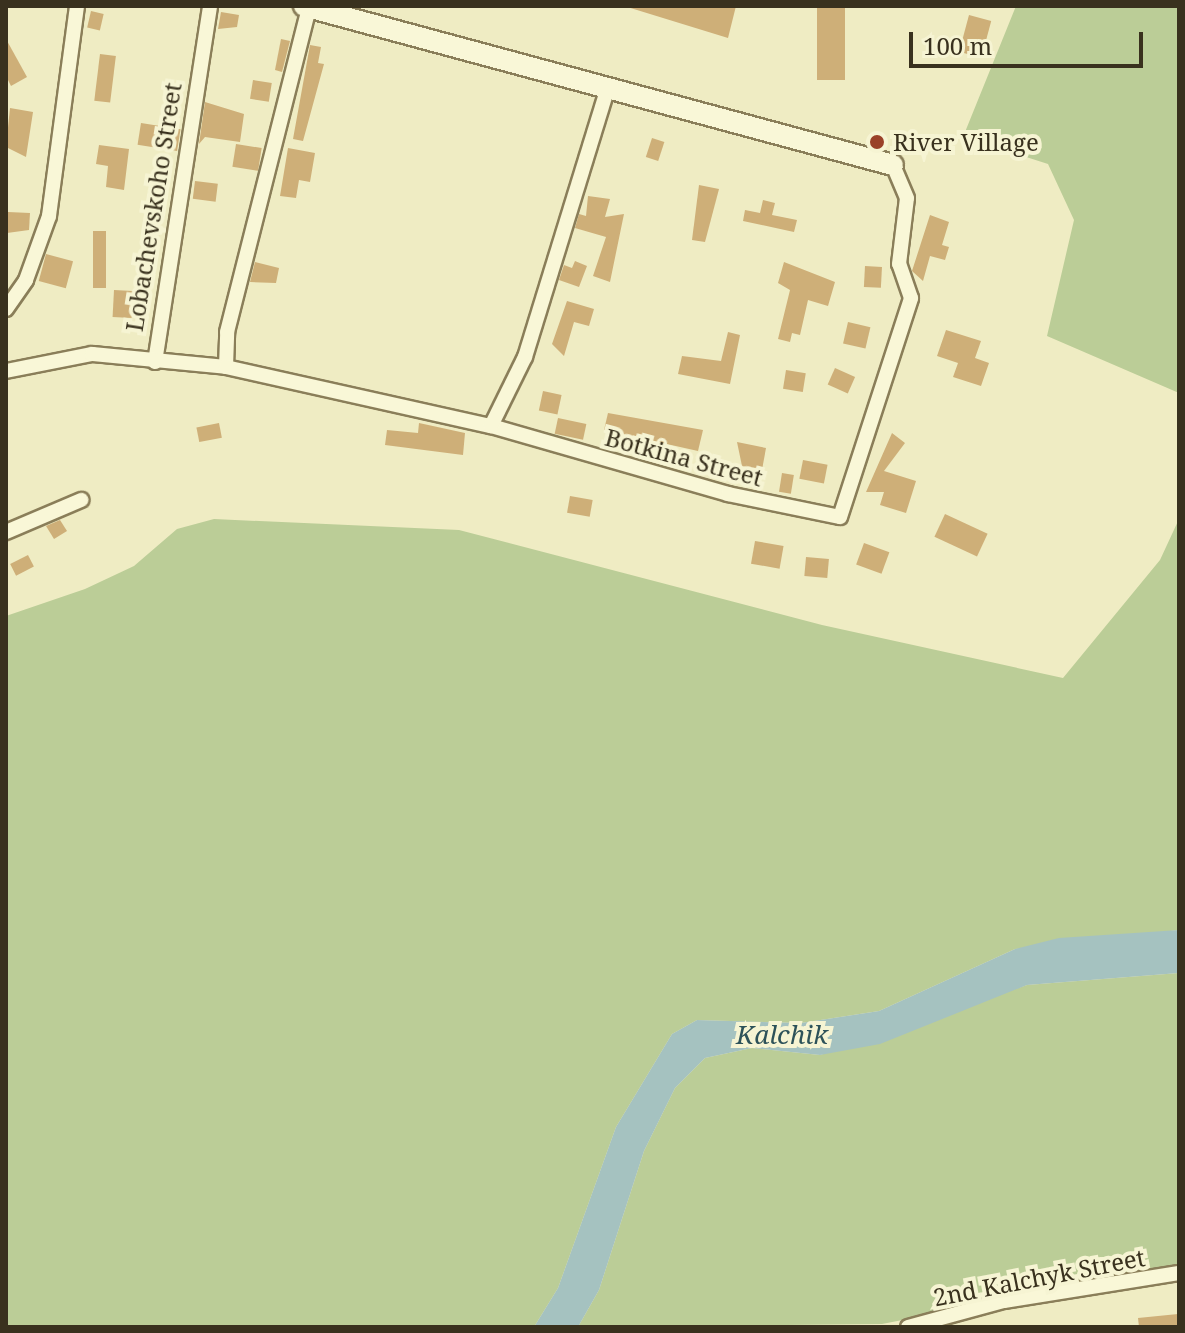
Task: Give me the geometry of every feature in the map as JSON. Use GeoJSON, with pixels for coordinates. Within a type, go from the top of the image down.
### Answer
{"type":"FeatureCollection","features":[{"type":"Feature","properties":{"kind":"street"},"geometry":{"type":"LineString","coordinates":[[6,309],[26,280],[49,216],[77,6]]}},
{"type":"Feature","properties":{"kind":"street","name":"Lobachevskoho Street"},"geometry":{"type":"LineString","coordinates":[[6,371],[92,354],[155,362],[210,6]]}},
{"type":"Feature","properties":{"kind":"street"},"geometry":{"type":"LineString","coordinates":[[226,367],[227,332],[307,7],[893,165]]}},
{"type":"Feature","properties":{"kind":"street"},"geometry":{"type":"LineString","coordinates":[[491,426],[525,357],[608,88]]}},
{"type":"Feature","properties":{"kind":"street","name":"Botkina Street"},"geometry":{"type":"LineString","coordinates":[[155,362],[226,367],[491,426],[728,494],[840,517],[911,298],[899,264],[907,198],[893,165]]}},
{"type":"Feature","properties":{"kind":"street"},"geometry":{"type":"LineString","coordinates":[[6,532],[81,500]]}},
{"type":"Feature","properties":{"kind":"street","name":"2nd Kalchyk Street"},"geometry":{"type":"LineString","coordinates":[[908,1327],[1004,1301],[1179,1273]]}},
{"type":"Feature","properties":{"kind":"green space"},"geometry":{"type":"Polygon","coordinates":[[[1016,6],[1179,6],[1179,393],[1047,336],[1074,220],[1048,164],[963,137],[1016,6]]]}},
{"type":"Feature","properties":{"kind":"green space"},"geometry":{"type":"Polygon","coordinates":[[[214,519],[459,530],[822,625],[1063,678],[1160,560],[1179,519],[1179,930],[1015,949],[879,1011],[801,1023],[697,1020],[672,1034],[616,1127],[558,1288],[534,1327],[6,1327],[6,616],[85,589],[134,566],[177,529],[214,519]]]}},
{"type":"Feature","properties":{"kind":"green space"},"geometry":{"type":"Polygon","coordinates":[[[1179,973],[1179,1266],[882,1324],[578,1327],[599,1290],[644,1151],[675,1088],[705,1058],[752,1048],[820,1055],[1027,985],[1179,973]]]}},
{"type":"Feature","properties":{"kind":"water","name":"Kalchik"},"geometry":{"type":"Polygon","coordinates":[[[1179,930],[1179,973],[1027,985],[880,1044],[820,1055],[752,1048],[705,1058],[675,1088],[644,1151],[599,1290],[578,1327],[534,1327],[558,1288],[616,1127],[672,1034],[697,1020],[801,1023],[879,1011],[1015,949],[1059,938],[1179,930]]]}},
{"type":"Feature","properties":{"kind":"building"},"geometry":{"type":"Polygon","coordinates":[[[624,6],[736,6],[728,38],[624,6]]]}},
{"type":"Feature","properties":{"kind":"building"},"geometry":{"type":"Polygon","coordinates":[[[817,6],[845,6],[845,80],[817,80],[817,6]]]}},
{"type":"Feature","properties":{"kind":"building"},"geometry":{"type":"Polygon","coordinates":[[[91,11],[104,14],[100,30],[87,28],[91,11]]]}},
{"type":"Feature","properties":{"kind":"building"},"geometry":{"type":"Polygon","coordinates":[[[221,12],[239,15],[237,27],[218,29],[221,12]]]}},
{"type":"Feature","properties":{"kind":"building"},"geometry":{"type":"Polygon","coordinates":[[[969,15],[991,21],[981,58],[959,52],[969,15]]]}},
{"type":"Feature","properties":{"kind":"building"},"geometry":{"type":"Polygon","coordinates":[[[6,39],[27,77],[11,86],[6,76],[6,39]]]}},
{"type":"Feature","properties":{"kind":"building"},"geometry":{"type":"Polygon","coordinates":[[[281,39],[290,41],[282,72],[275,70],[281,39]]]}},
{"type":"Feature","properties":{"kind":"building"},"geometry":{"type":"Polygon","coordinates":[[[310,45],[321,47],[318,63],[324,64],[303,141],[293,139],[310,45]]]}},
{"type":"Feature","properties":{"kind":"building"},"geometry":{"type":"Polygon","coordinates":[[[100,54],[116,56],[110,103],[94,101],[100,54]]]}},
{"type":"Feature","properties":{"kind":"building"},"geometry":{"type":"Polygon","coordinates":[[[253,80],[272,83],[269,102],[250,99],[253,80]]]}},
{"type":"Feature","properties":{"kind":"building"},"geometry":{"type":"Polygon","coordinates":[[[205,102],[244,114],[240,142],[205,137],[199,144],[205,102]]]}},
{"type":"Feature","properties":{"kind":"building"},"geometry":{"type":"Polygon","coordinates":[[[10,108],[33,112],[26,157],[6,147],[10,108]]]}},
{"type":"Feature","properties":{"kind":"building"},"geometry":{"type":"Polygon","coordinates":[[[141,123],[181,129],[177,151],[138,145],[141,123]]]}},
{"type":"Feature","properties":{"kind":"building"},"geometry":{"type":"Polygon","coordinates":[[[652,138],[664,142],[658,161],[646,157],[652,138]]]}},
{"type":"Feature","properties":{"kind":"building"},"geometry":{"type":"Polygon","coordinates":[[[236,144],[262,148],[258,171],[232,167],[236,144]]]}},
{"type":"Feature","properties":{"kind":"building"},"geometry":{"type":"Polygon","coordinates":[[[99,145],[129,149],[124,190],[106,187],[108,166],[96,164],[99,145]]]}},
{"type":"Feature","properties":{"kind":"building"},"geometry":{"type":"Polygon","coordinates":[[[288,148],[315,153],[310,182],[299,180],[296,198],[280,196],[288,148]]]}},
{"type":"Feature","properties":{"kind":"building"},"geometry":{"type":"Polygon","coordinates":[[[195,181],[218,184],[216,202],[193,199],[195,181]]]}},
{"type":"Feature","properties":{"kind":"building"},"geometry":{"type":"Polygon","coordinates":[[[699,185],[719,189],[705,242],[692,240],[699,185]]]}},
{"type":"Feature","properties":{"kind":"building"},"geometry":{"type":"Polygon","coordinates":[[[588,196],[610,199],[605,217],[624,214],[610,282],[593,276],[606,237],[575,228],[579,214],[586,216],[588,196]]]}},
{"type":"Feature","properties":{"kind":"building"},"geometry":{"type":"Polygon","coordinates":[[[763,200],[775,203],[772,215],[797,220],[794,232],[743,221],[745,210],[760,213],[763,200]]]}},
{"type":"Feature","properties":{"kind":"building"},"geometry":{"type":"Polygon","coordinates":[[[8,212],[30,213],[29,230],[7,233],[8,212]]]}},
{"type":"Feature","properties":{"kind":"building"},"geometry":{"type":"Polygon","coordinates":[[[930,215],[949,222],[942,245],[949,247],[945,260],[930,256],[923,281],[912,271],[930,215]]]}},
{"type":"Feature","properties":{"kind":"building"},"geometry":{"type":"Polygon","coordinates":[[[93,231],[106,231],[106,288],[93,288],[93,231]]]}},
{"type":"Feature","properties":{"kind":"building"},"geometry":{"type":"Polygon","coordinates":[[[46,254],[73,261],[66,288],[39,281],[46,254]]]}},
{"type":"Feature","properties":{"kind":"building"},"geometry":{"type":"Polygon","coordinates":[[[575,261],[587,266],[579,287],[559,280],[564,265],[572,268],[575,261]]]}},
{"type":"Feature","properties":{"kind":"building"},"geometry":{"type":"Polygon","coordinates":[[[255,262],[279,268],[276,283],[250,282],[255,262]]]}},
{"type":"Feature","properties":{"kind":"building"},"geometry":{"type":"Polygon","coordinates":[[[784,262],[835,282],[828,306],[808,300],[800,335],[792,333],[790,342],[778,339],[790,290],[778,283],[784,262]]]}},
{"type":"Feature","properties":{"kind":"building"},"geometry":{"type":"Polygon","coordinates":[[[865,266],[882,267],[881,288],[864,287],[865,266]]]}},
{"type":"Feature","properties":{"kind":"building"},"geometry":{"type":"Polygon","coordinates":[[[114,290],[133,291],[132,318],[113,317],[114,290]]]}},
{"type":"Feature","properties":{"kind":"building"},"geometry":{"type":"Polygon","coordinates":[[[567,301],[594,309],[589,326],[574,322],[564,356],[552,344],[567,301]]]}},
{"type":"Feature","properties":{"kind":"building"},"geometry":{"type":"Polygon","coordinates":[[[848,322],[870,327],[865,349],[843,343],[848,322]]]}},
{"type":"Feature","properties":{"kind":"building"},"geometry":{"type":"Polygon","coordinates":[[[946,330],[981,341],[975,358],[989,363],[981,386],[953,377],[958,363],[937,356],[946,330]]]}},
{"type":"Feature","properties":{"kind":"building"},"geometry":{"type":"Polygon","coordinates":[[[728,332],[740,335],[730,384],[678,374],[682,356],[721,361],[728,332]]]}},
{"type":"Feature","properties":{"kind":"building"},"geometry":{"type":"Polygon","coordinates":[[[835,368],[855,377],[848,393],[828,384],[835,368]]]}},
{"type":"Feature","properties":{"kind":"building"},"geometry":{"type":"Polygon","coordinates":[[[786,370],[806,373],[803,392],[783,389],[786,370]]]}},
{"type":"Feature","properties":{"kind":"building"},"geometry":{"type":"Polygon","coordinates":[[[543,391],[562,395],[557,415],[539,411],[543,391]]]}},
{"type":"Feature","properties":{"kind":"building"},"geometry":{"type":"Polygon","coordinates":[[[608,413],[703,430],[698,451],[604,430],[608,413]]]}},
{"type":"Feature","properties":{"kind":"building"},"geometry":{"type":"Polygon","coordinates":[[[558,418],[586,424],[583,440],[555,434],[558,418]]]}},
{"type":"Feature","properties":{"kind":"building"},"geometry":{"type":"Polygon","coordinates":[[[219,423],[222,438],[199,442],[196,427],[219,423]]]}},
{"type":"Feature","properties":{"kind":"building"},"geometry":{"type":"Polygon","coordinates":[[[419,423],[465,433],[463,455],[385,445],[387,430],[418,433],[419,423]]]}},
{"type":"Feature","properties":{"kind":"building"},"geometry":{"type":"Polygon","coordinates":[[[892,433],[905,443],[884,471],[916,481],[906,513],[880,505],[884,492],[866,492],[892,433]]]}},
{"type":"Feature","properties":{"kind":"building"},"geometry":{"type":"Polygon","coordinates":[[[737,442],[766,448],[762,470],[742,466],[737,442]]]}},
{"type":"Feature","properties":{"kind":"building"},"geometry":{"type":"Polygon","coordinates":[[[803,460],[828,465],[824,483],[799,479],[803,460]]]}},
{"type":"Feature","properties":{"kind":"building"},"geometry":{"type":"Polygon","coordinates":[[[782,473],[794,475],[791,494],[779,492],[782,473]]]}},
{"type":"Feature","properties":{"kind":"building"},"geometry":{"type":"Polygon","coordinates":[[[570,496],[593,500],[590,517],[567,513],[570,496]]]}},
{"type":"Feature","properties":{"kind":"building"},"geometry":{"type":"Polygon","coordinates":[[[945,514],[988,534],[977,557],[934,537],[945,514]]]}},
{"type":"Feature","properties":{"kind":"building"},"geometry":{"type":"Polygon","coordinates":[[[60,520],[67,531],[54,539],[46,526],[60,520]]]}},
{"type":"Feature","properties":{"kind":"building"},"geometry":{"type":"Polygon","coordinates":[[[755,541],[784,546],[780,569],[751,564],[755,541]]]}},
{"type":"Feature","properties":{"kind":"building"},"geometry":{"type":"Polygon","coordinates":[[[864,543],[889,552],[882,574],[856,565],[864,543]]]}},
{"type":"Feature","properties":{"kind":"building"},"geometry":{"type":"Polygon","coordinates":[[[28,555],[34,567],[16,576],[10,564],[28,555]]]}},
{"type":"Feature","properties":{"kind":"building"},"geometry":{"type":"Polygon","coordinates":[[[806,557],[829,559],[827,578],[804,576],[806,557]]]}},
{"type":"Feature","properties":{"kind":"building"},"geometry":{"type":"Polygon","coordinates":[[[1178,1314],[1179,1327],[1139,1327],[1138,1318],[1178,1314]]]}},
{"type":"Feature","properties":{"kind":"place","name":"River Village"},"geometry":{"type":"Point","coordinates":[877,142]}}]}
